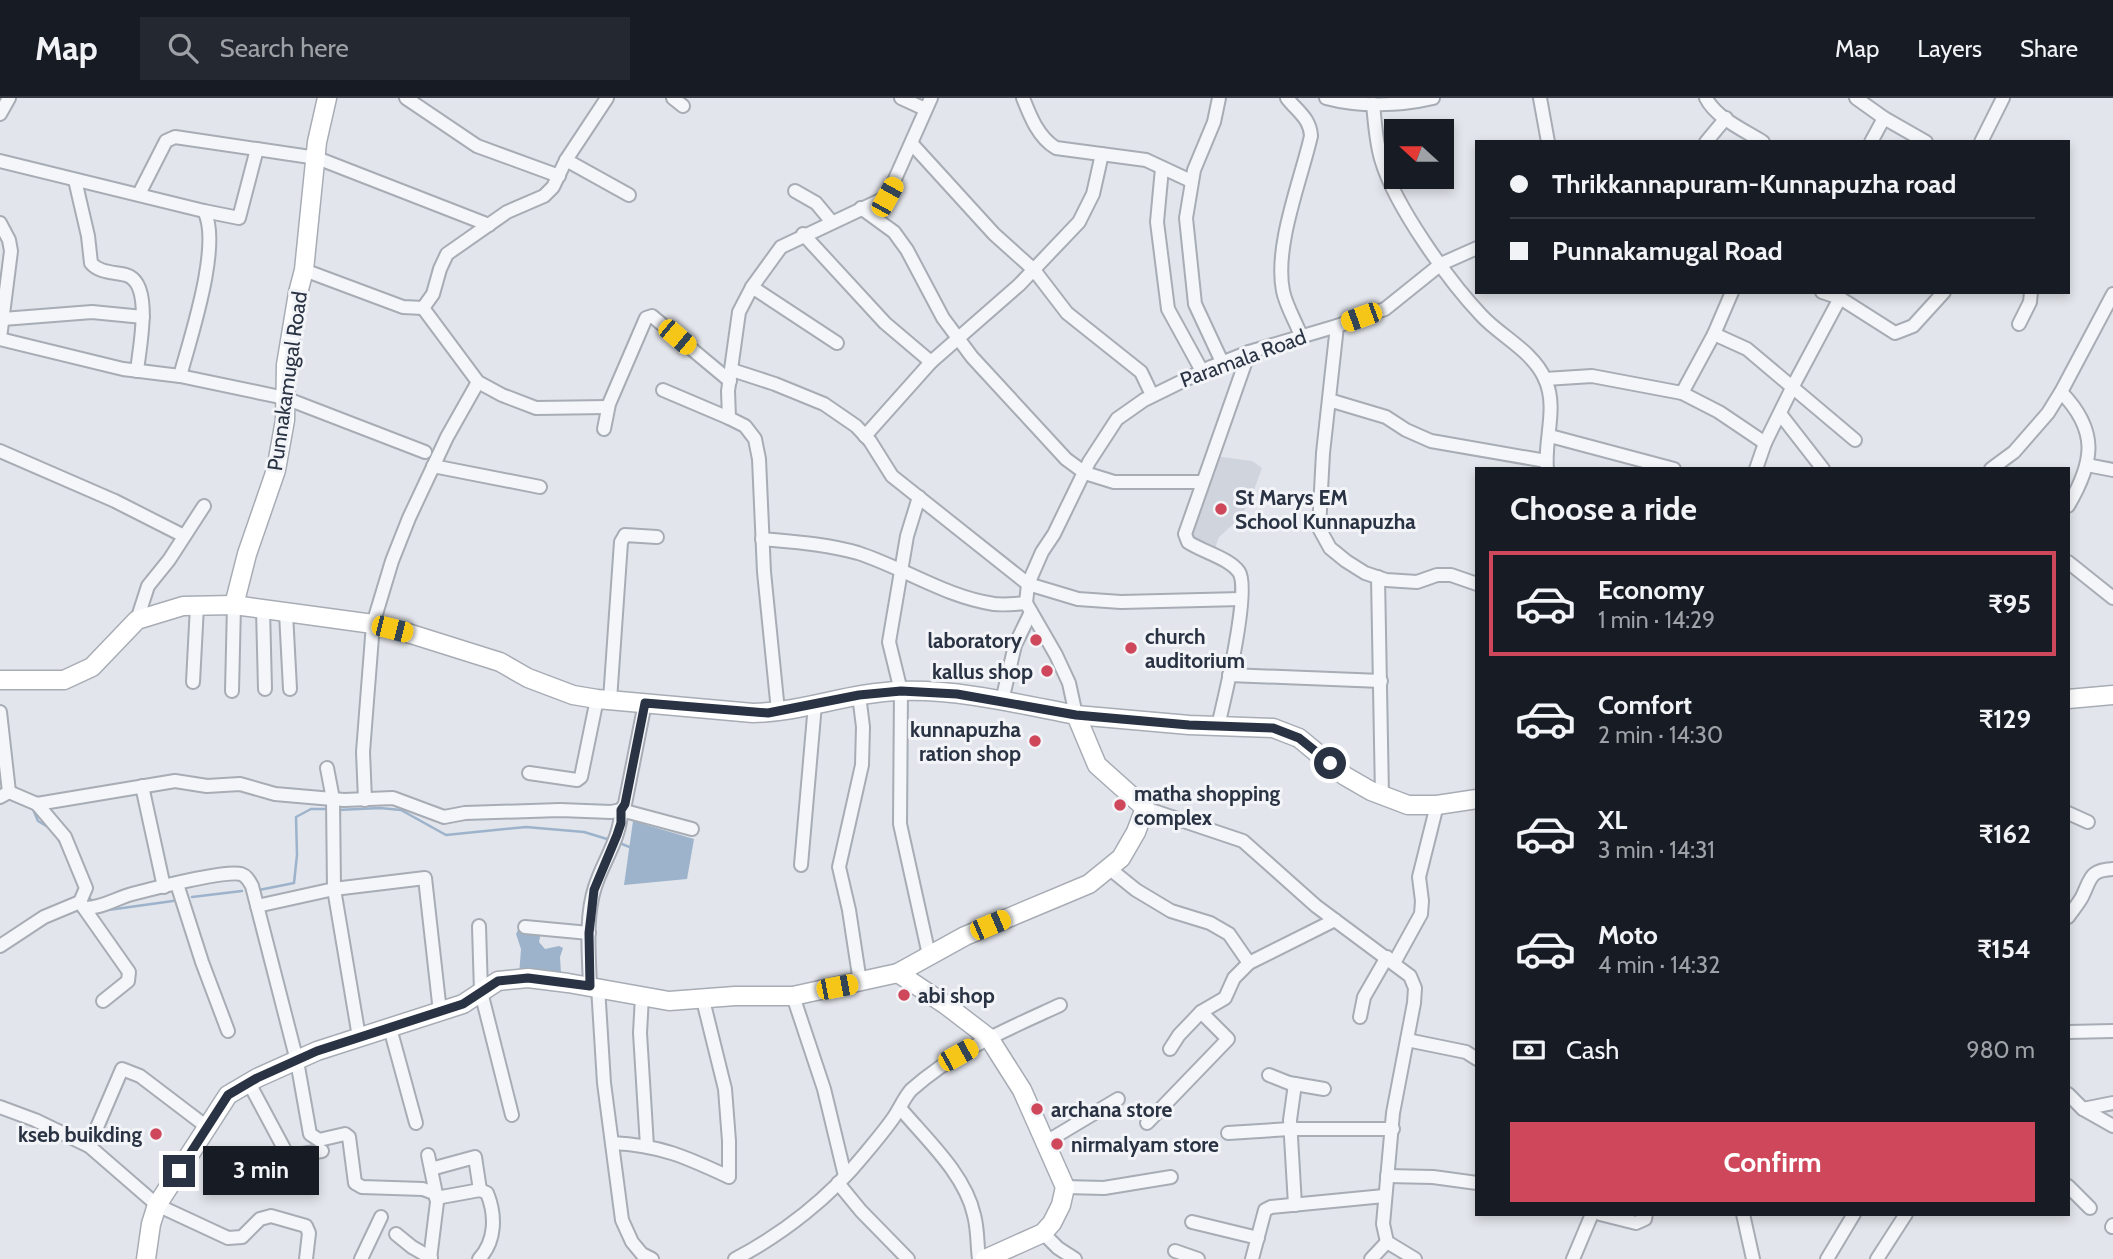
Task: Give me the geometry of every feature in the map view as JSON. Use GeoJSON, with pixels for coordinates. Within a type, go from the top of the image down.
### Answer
{"type":"FeatureCollection","features":[{"type":"Feature","properties":{"kind":"street"},"geometry":{"type":"LineString","coordinates":[[0,114],[9,98]]}},
{"type":"Feature","properties":{"kind":"street","name":"Punnakamugal Road"},"geometry":{"type":"LineString","coordinates":[[234,605],[247,554],[276,470],[285,420],[286,365],[304,270],[320,123],[327,98]]}},
{"type":"Feature","properties":{"kind":"street"},"geometry":{"type":"LineString","coordinates":[[406,98],[477,146],[559,176]]}},
{"type":"Feature","properties":{"kind":"street"},"geometry":{"type":"LineString","coordinates":[[729,418],[739,312],[752,286],[781,247],[803,234],[887,197],[928,104],[901,98]]}},
{"type":"Feature","properties":{"kind":"street"},"geometry":{"type":"LineString","coordinates":[[1023,98],[1031,120],[1048,143],[1063,150],[1146,160],[1191,181]]}},
{"type":"Feature","properties":{"kind":"street"},"geometry":{"type":"LineString","coordinates":[[1219,98],[1214,122],[1191,181],[1186,218],[1195,303],[1222,362]]}},
{"type":"Feature","properties":{"kind":"street"},"geometry":{"type":"LineString","coordinates":[[1287,98],[1305,116],[1311,136],[1282,259],[1283,291],[1301,336]]}},
{"type":"Feature","properties":{"kind":"street"},"geometry":{"type":"LineString","coordinates":[[1326,98],[1373,104],[1433,98]]}},
{"type":"Feature","properties":{"kind":"street"},"geometry":{"type":"LineString","coordinates":[[1540,98],[1548,140]]}},
{"type":"Feature","properties":{"kind":"street"},"geometry":{"type":"LineString","coordinates":[[1856,98],[1922,140]]}},
{"type":"Feature","properties":{"kind":"street"},"geometry":{"type":"LineString","coordinates":[[1982,140],[2003,98]]}},
{"type":"Feature","properties":{"kind":"street"},"geometry":{"type":"LineString","coordinates":[[423,308],[433,294],[447,254],[507,212],[544,196],[553,187],[602,100]]}},
{"type":"Feature","properties":{"kind":"street"},"geometry":{"type":"LineString","coordinates":[[1710,101],[1726,118],[1760,140]]}},
{"type":"Feature","properties":{"kind":"street"},"geometry":{"type":"LineString","coordinates":[[1329,400],[1386,417],[1431,441],[1547,465],[1551,424],[1549,390],[1545,379],[1532,360],[1481,315],[1441,264],[1389,182],[1381,160],[1373,104]]}},
{"type":"Feature","properties":{"kind":"street"},"geometry":{"type":"LineString","coordinates":[[1708,140],[1726,118]]}},
{"type":"Feature","properties":{"kind":"street"},"geometry":{"type":"LineString","coordinates":[[1872,140],[1884,118]]}},
{"type":"Feature","properties":{"kind":"street"},"geometry":{"type":"LineString","coordinates":[[139,194],[166,141],[175,137],[317,158],[489,225]]}},
{"type":"Feature","properties":{"kind":"street"},"geometry":{"type":"LineString","coordinates":[[912,144],[986,225],[1034,270],[1073,319],[1141,372],[1152,395]]}},
{"type":"Feature","properties":{"kind":"street"},"geometry":{"type":"LineString","coordinates":[[0,161],[239,218],[257,149]]}},
{"type":"Feature","properties":{"kind":"street"},"geometry":{"type":"LineString","coordinates":[[865,436],[931,362],[1034,270],[1071,231],[1087,208],[1102,154]]}},
{"type":"Feature","properties":{"kind":"street"},"geometry":{"type":"LineString","coordinates":[[566,160],[629,195]]}},
{"type":"Feature","properties":{"kind":"street"},"geometry":{"type":"LineString","coordinates":[[1162,168],[1157,222],[1168,309],[1202,370]]}},
{"type":"Feature","properties":{"kind":"street"},"geometry":{"type":"LineString","coordinates":[[75,180],[91,263],[95,267],[128,276],[138,282],[143,317],[137,371]]}},
{"type":"Feature","properties":{"kind":"street"},"geometry":{"type":"LineString","coordinates":[[795,191],[816,204],[831,221]]}},
{"type":"Feature","properties":{"kind":"street"},"geometry":{"type":"LineString","coordinates":[[861,208],[894,232],[907,250],[943,318],[988,376],[1066,458],[1084,473],[1114,482],[1202,482]]}},
{"type":"Feature","properties":{"kind":"street"},"geometry":{"type":"LineString","coordinates":[[180,376],[207,267],[209,220],[204,211]]}},
{"type":"Feature","properties":{"kind":"street"},"geometry":{"type":"LineString","coordinates":[[0,223],[9,240],[11,251],[0,339],[137,371],[180,376],[285,398],[425,452]]}},
{"type":"Feature","properties":{"kind":"street"},"geometry":{"type":"LineString","coordinates":[[803,234],[885,323],[931,362]]}},
{"type":"Feature","properties":{"kind":"street","name":"Paramala Road"},"geometry":{"type":"LineString","coordinates":[[1029,608],[1028,584],[1042,552],[1054,534],[1089,462],[1117,419],[1152,395],[1202,370],[1248,352],[1385,309],[1441,264],[1475,249]]}},
{"type":"Feature","properties":{"kind":"street"},"geometry":{"type":"LineString","coordinates":[[304,270],[403,307],[423,308]]}},
{"type":"Feature","properties":{"kind":"street"},"geometry":{"type":"LineString","coordinates":[[752,286],[837,343]]}},
{"type":"Feature","properties":{"kind":"street"},"geometry":{"type":"LineString","coordinates":[[1682,393],[1714,334],[1731,294]]}},
{"type":"Feature","properties":{"kind":"street"},"geometry":{"type":"LineString","coordinates":[[1828,294],[1840,298],[1890,330],[1900,332],[1913,326],[1942,294]]}},
{"type":"Feature","properties":{"kind":"street"},"geometry":{"type":"LineString","coordinates":[[2019,324],[2030,302],[2031,294]]}},
{"type":"Feature","properties":{"kind":"street"},"geometry":{"type":"LineString","coordinates":[[1994,467],[2014,452],[2048,413],[2113,294]]}},
{"type":"Feature","properties":{"kind":"street"},"geometry":{"type":"LineString","coordinates":[[1757,467],[1765,443],[1793,386],[1840,298]]}},
{"type":"Feature","properties":{"kind":"street"},"geometry":{"type":"LineString","coordinates":[[423,308],[478,382],[502,395],[536,408],[608,407]]}},
{"type":"Feature","properties":{"kind":"street"},"geometry":{"type":"LineString","coordinates":[[3,320],[92,312],[143,317]]}},
{"type":"Feature","properties":{"kind":"street"},"geometry":{"type":"LineString","coordinates":[[604,429],[608,407],[641,327],[646,318],[652,316],[731,375],[775,384],[824,404],[856,426],[892,476],[1028,584],[1089,599],[1122,602],[1241,599]]}},
{"type":"Feature","properties":{"kind":"street"},"geometry":{"type":"LineString","coordinates":[[1337,326],[1323,453],[1319,528],[1330,548],[1346,561],[1378,577],[1417,582],[1437,575],[1451,575],[1475,583]]}},
{"type":"Feature","properties":{"kind":"street"},"geometry":{"type":"LineString","coordinates":[[1714,334],[1748,349],[1855,440]]}},
{"type":"Feature","properties":{"kind":"street"},"geometry":{"type":"LineString","coordinates":[[1218,726],[1229,675],[1242,579],[1237,569],[1200,551],[1188,542],[1185,534],[1248,352]]}},
{"type":"Feature","properties":{"kind":"street"},"geometry":{"type":"LineString","coordinates":[[1545,379],[1592,376],[1682,393],[1719,412],[1765,443]]}},
{"type":"Feature","properties":{"kind":"street"},"geometry":{"type":"LineString","coordinates":[[366,800],[363,752],[373,624],[392,561],[433,466],[478,382]]}},
{"type":"Feature","properties":{"kind":"street"},"geometry":{"type":"LineString","coordinates":[[663,390],[745,426],[755,439],[759,459],[762,539],[778,711]]}},
{"type":"Feature","properties":{"kind":"street"},"geometry":{"type":"LineString","coordinates":[[2061,392],[2080,414],[2089,439],[2087,466],[2070,502]]}},
{"type":"Feature","properties":{"kind":"street"},"geometry":{"type":"LineString","coordinates":[[1781,415],[1821,467]]}},
{"type":"Feature","properties":{"kind":"street"},"geometry":{"type":"LineString","coordinates":[[1550,436],[1666,467]]}},
{"type":"Feature","properties":{"kind":"street"},"geometry":{"type":"LineString","coordinates":[[0,451],[93,491],[184,536]]}},
{"type":"Feature","properties":{"kind":"street"},"geometry":{"type":"LineString","coordinates":[[433,466],[540,487]]}},
{"type":"Feature","properties":{"kind":"street"},"geometry":{"type":"LineString","coordinates":[[2087,466],[2113,470]]}},
{"type":"Feature","properties":{"kind":"street"},"geometry":{"type":"LineString","coordinates":[[919,497],[907,537],[889,642],[901,691],[900,824],[929,955]]}},
{"type":"Feature","properties":{"kind":"street"},"geometry":{"type":"LineString","coordinates":[[0,680],[64,680],[92,667],[137,620],[148,586],[204,506]]}},
{"type":"Feature","properties":{"kind":"street"},"geometry":{"type":"LineString","coordinates":[[529,773],[577,780],[581,777],[604,699],[621,542],[625,536],[657,537]]}},
{"type":"Feature","properties":{"kind":"street"},"geometry":{"type":"LineString","coordinates":[[762,539],[828,546],[858,553],[975,600],[1029,608]]}},
{"type":"Feature","properties":{"kind":"street"},"geometry":{"type":"LineString","coordinates":[[2070,568],[2113,598]]}},
{"type":"Feature","properties":{"kind":"street"},"geometry":{"type":"LineString","coordinates":[[1378,577],[1382,796]]}},
{"type":"Feature","properties":{"kind":"street"},"geometry":{"type":"LineString","coordinates":[[232,691],[234,605]]}},
{"type":"Feature","properties":{"kind":"street"},"geometry":{"type":"LineString","coordinates":[[137,620],[183,606],[234,605],[373,624],[483,656],[540,683],[573,695],[645,703],[753,713],[778,711],[859,695],[901,691],[957,694],[1076,715],[1273,728],[1299,738],[1345,776],[1382,796],[1408,805],[1437,805],[1475,799]]}},
{"type":"Feature","properties":{"kind":"street"},"geometry":{"type":"LineString","coordinates":[[193,682],[197,606]]}},
{"type":"Feature","properties":{"kind":"street"},"geometry":{"type":"LineString","coordinates":[[1002,701],[1015,645],[1029,608]]}},
{"type":"Feature","properties":{"kind":"street"},"geometry":{"type":"LineString","coordinates":[[1029,608],[1069,683],[1076,715],[1097,765],[1145,808],[1243,841],[1335,920],[1410,976],[1415,988],[1393,1112],[1383,1224],[1387,1242],[1414,1259]]}},
{"type":"Feature","properties":{"kind":"street"},"geometry":{"type":"LineString","coordinates":[[263,610],[265,689]]}},
{"type":"Feature","properties":{"kind":"street"},"geometry":{"type":"LineString","coordinates":[[286,613],[290,689]]}},
{"type":"Feature","properties":{"kind":"street"},"geometry":{"type":"LineString","coordinates":[[1229,675],[1381,681]]}},
{"type":"Feature","properties":{"kind":"street"},"geometry":{"type":"LineString","coordinates":[[859,695],[863,727],[862,765],[839,867],[849,910],[860,982]]}},
{"type":"Feature","properties":{"kind":"street"},"geometry":{"type":"LineString","coordinates":[[2070,699],[2113,695]]}},
{"type":"Feature","properties":{"kind":"street"},"geometry":{"type":"LineString","coordinates":[[645,703],[625,804],[621,810],[621,823],[594,890],[589,933],[604,1083],[622,1220],[632,1242],[642,1254],[652,1259]]}},
{"type":"Feature","properties":{"kind":"street"},"geometry":{"type":"LineString","coordinates":[[801,865],[815,704]]}},
{"type":"Feature","properties":{"kind":"street"},"geometry":{"type":"LineString","coordinates":[[0,712],[5,794],[37,804],[175,781],[206,786],[240,784],[275,794],[332,799],[366,800],[379,797],[393,799],[444,817],[466,813],[621,810],[692,830]]}},
{"type":"Feature","properties":{"kind":"street"},"geometry":{"type":"LineString","coordinates":[[327,768],[332,799],[334,889],[359,1037]]}},
{"type":"Feature","properties":{"kind":"street"},"geometry":{"type":"LineString","coordinates":[[142,786],[171,886],[228,1031]]}},
{"type":"Feature","properties":{"kind":"street"},"geometry":{"type":"LineString","coordinates":[[37,804],[65,837],[86,888],[82,905],[130,972],[128,981],[103,1002]]}},
{"type":"Feature","properties":{"kind":"street"},"geometry":{"type":"LineString","coordinates":[[1360,1017],[1364,997],[1421,914],[1419,877],[1437,805]]}},
{"type":"Feature","properties":{"kind":"street"},"geometry":{"type":"LineString","coordinates":[[146,1259],[157,1205],[228,1095],[317,1051],[463,1004],[498,981],[528,978],[594,986],[669,1001],[735,996],[793,996],[898,973],[965,936],[1089,884],[1121,858],[1136,832],[1145,808]]}},
{"type":"Feature","properties":{"kind":"street"},"geometry":{"type":"LineString","coordinates":[[2070,814],[2088,822]]}},
{"type":"Feature","properties":{"kind":"street"},"geometry":{"type":"LineString","coordinates":[[1110,869],[1136,890],[1171,911],[1210,923],[1229,934],[1249,963]]}},
{"type":"Feature","properties":{"kind":"street"},"geometry":{"type":"LineString","coordinates":[[2070,914],[2081,899],[2091,876],[2102,870],[2113,869]]}},
{"type":"Feature","properties":{"kind":"street"},"geometry":{"type":"LineString","coordinates":[[0,946],[44,918],[82,905],[91,908],[131,894],[171,886],[240,874],[247,877],[252,886],[297,1061],[310,1134],[319,1140],[345,1134],[349,1137],[355,1183],[370,1188],[386,1186],[423,1189],[436,1196],[480,1190],[487,1193],[494,1223],[487,1251],[479,1259]]}},
{"type":"Feature","properties":{"kind":"street"},"geometry":{"type":"LineString","coordinates":[[257,906],[334,889],[425,878],[440,1012]]}},
{"type":"Feature","properties":{"kind":"street"},"geometry":{"type":"LineString","coordinates":[[1170,1049],[1201,1012],[1225,998],[1234,978],[1249,963],[1335,920]]}},
{"type":"Feature","properties":{"kind":"street"},"geometry":{"type":"LineString","coordinates":[[479,926],[481,992],[512,1115]]}},
{"type":"Feature","properties":{"kind":"street"},"geometry":{"type":"LineString","coordinates":[[525,927],[589,933]]}},
{"type":"Feature","properties":{"kind":"street"},"geometry":{"type":"LineString","coordinates":[[898,973],[989,1038],[1022,1090],[1065,1187],[1061,1205],[1052,1223],[1043,1233],[985,1259]]}},
{"type":"Feature","properties":{"kind":"street"},"geometry":{"type":"LineString","coordinates":[[642,996],[639,1034],[647,1146]]}},
{"type":"Feature","properties":{"kind":"street"},"geometry":{"type":"LineString","coordinates":[[793,996],[824,1089],[842,1179],[861,1212],[908,1259]]}},
{"type":"Feature","properties":{"kind":"street"},"geometry":{"type":"LineString","coordinates":[[612,1143],[647,1146],[687,1157],[729,1178],[725,1088],[703,1000]]}},
{"type":"Feature","properties":{"kind":"street"},"geometry":{"type":"LineString","coordinates":[[735,1259],[776,1234],[842,1179],[864,1156],[908,1093],[924,1079],[958,1055],[989,1038],[1060,1005]]}},
{"type":"Feature","properties":{"kind":"street"},"geometry":{"type":"LineString","coordinates":[[1147,1123],[1228,1039],[1201,1012]]}},
{"type":"Feature","properties":{"kind":"street"},"geometry":{"type":"LineString","coordinates":[[390,1028],[416,1124]]}},
{"type":"Feature","properties":{"kind":"street"},"geometry":{"type":"LineString","coordinates":[[2070,1032],[2113,1031]]}},
{"type":"Feature","properties":{"kind":"street"},"geometry":{"type":"LineString","coordinates":[[1407,1040],[1466,1052],[1475,1058]]}},
{"type":"Feature","properties":{"kind":"street"},"geometry":{"type":"LineString","coordinates":[[89,1146],[122,1069],[140,1076],[207,1127]]}},
{"type":"Feature","properties":{"kind":"street"},"geometry":{"type":"LineString","coordinates":[[1269,1075],[1295,1084],[1324,1089]]}},
{"type":"Feature","properties":{"kind":"street"},"geometry":{"type":"LineString","coordinates":[[249,1083],[288,1156],[321,1151]]}},
{"type":"Feature","properties":{"kind":"street"},"geometry":{"type":"LineString","coordinates":[[1295,1084],[1290,1129],[1295,1205]]}},
{"type":"Feature","properties":{"kind":"street"},"geometry":{"type":"LineString","coordinates":[[2070,1096],[2083,1109],[2113,1126]]}},
{"type":"Feature","properties":{"kind":"street"},"geometry":{"type":"LineString","coordinates":[[1046,1143],[1118,1099]]}},
{"type":"Feature","properties":{"kind":"street"},"geometry":{"type":"LineString","coordinates":[[2083,1109],[2113,1103]]}},
{"type":"Feature","properties":{"kind":"street"},"geometry":{"type":"LineString","coordinates":[[0,1107],[35,1120],[89,1146],[157,1205],[228,1238],[242,1237],[260,1219],[271,1216],[306,1226],[309,1233],[306,1259]]}},
{"type":"Feature","properties":{"kind":"street"},"geometry":{"type":"LineString","coordinates":[[900,1108],[965,1191],[974,1215],[979,1259]]}},
{"type":"Feature","properties":{"kind":"street"},"geometry":{"type":"LineString","coordinates":[[1228,1133],[1290,1129],[1393,1129]]}},
{"type":"Feature","properties":{"kind":"street"},"geometry":{"type":"LineString","coordinates":[[396,1234],[431,1258],[436,1196],[428,1155]]}},
{"type":"Feature","properties":{"kind":"street"},"geometry":{"type":"LineString","coordinates":[[431,1169],[475,1157],[480,1190]]}},
{"type":"Feature","properties":{"kind":"street"},"geometry":{"type":"LineString","coordinates":[[1387,1176],[1475,1182]]}},
{"type":"Feature","properties":{"kind":"street"},"geometry":{"type":"LineString","coordinates":[[1065,1187],[1104,1188],[1171,1177]]}},
{"type":"Feature","properties":{"kind":"street"},"geometry":{"type":"LineString","coordinates":[[2070,1188],[2090,1208]]}},
{"type":"Feature","properties":{"kind":"street"},"geometry":{"type":"LineString","coordinates":[[1252,1259],[1265,1210],[1271,1207],[1384,1196]]}},
{"type":"Feature","properties":{"kind":"street"},"geometry":{"type":"LineString","coordinates":[[1573,1259],[1591,1216]]}},
{"type":"Feature","properties":{"kind":"street"},"geometry":{"type":"LineString","coordinates":[[1608,1216],[1636,1223],[1646,1216]]}},
{"type":"Feature","properties":{"kind":"street"},"geometry":{"type":"LineString","coordinates":[[1743,1216],[1753,1259]]}},
{"type":"Feature","properties":{"kind":"street"},"geometry":{"type":"LineString","coordinates":[[1826,1259],[1853,1216]]}},
{"type":"Feature","properties":{"kind":"street"},"geometry":{"type":"LineString","coordinates":[[1878,1259],[1905,1216]]}},
{"type":"Feature","properties":{"kind":"street"},"geometry":{"type":"LineString","coordinates":[[361,1259],[381,1217]]}},
{"type":"Feature","properties":{"kind":"street"},"geometry":{"type":"LineString","coordinates":[[1192,1222],[1258,1238]]}},
{"type":"Feature","properties":{"kind":"street"},"geometry":{"type":"LineString","coordinates":[[1043,1233],[1058,1248],[1075,1259]]}},
{"type":"Feature","properties":{"kind":"street"},"geometry":{"type":"LineString","coordinates":[[1371,1259],[1387,1242]]}},
{"type":"Feature","properties":{"kind":"street"},"geometry":{"type":"LineString","coordinates":[[1175,1251],[1198,1259]]}},
{"type":"Feature","properties":{"kind":"shaded area","name":"St Marys EM School Kunnapuzha"},"geometry":{"type":"Polygon","coordinates":[[[1215,456],[1252,461],[1262,468],[1251,498],[1239,519],[1219,537],[1217,551],[1213,554],[1188,534],[1215,456]]]}},
{"type":"Feature","properties":{"kind":"water"},"geometry":{"type":"Polygon","coordinates":[[[633,821],[694,839],[687,879],[624,885],[633,821]]]}},
{"type":"Feature","properties":{"kind":"water"},"geometry":{"type":"Polygon","coordinates":[[[519,928],[541,932],[539,942],[545,949],[559,946],[563,948],[560,957],[561,974],[519,975],[521,949],[516,934],[519,928]]]}},
{"type":"Feature","properties":{"kind":"waterway"},"geometry":{"type":"LineString","coordinates":[[11,800],[33,809],[38,821],[53,830],[63,847]]}},
{"type":"Feature","properties":{"kind":"waterway"},"geometry":{"type":"LineString","coordinates":[[259,890],[294,883],[297,855],[296,817],[311,809],[328,809]]}},
{"type":"Feature","properties":{"kind":"waterway"},"geometry":{"type":"LineString","coordinates":[[338,810],[401,810],[446,835],[526,827],[584,832],[607,839]]}},
{"type":"Feature","properties":{"kind":"waterway"},"geometry":{"type":"LineString","coordinates":[[622,844],[632,848]]}},
{"type":"Feature","properties":{"kind":"waterway"},"geometry":{"type":"LineString","coordinates":[[192,897],[242,891]]}},
{"type":"Feature","properties":{"kind":"waterway"},"geometry":{"type":"LineString","coordinates":[[101,911],[173,901]]}},
{"type":"Feature","properties":{"kind":"place","name":"St Marys EM School Kunnapuzha"},"geometry":{"type":"Point","coordinates":[1221,509]}},
{"type":"Feature","properties":{"kind":"place","name":"laboratory"},"geometry":{"type":"Point","coordinates":[1036,640]}},
{"type":"Feature","properties":{"kind":"place","name":"church auditorium"},"geometry":{"type":"Point","coordinates":[1131,648]}},
{"type":"Feature","properties":{"kind":"place","name":"kallus shop"},"geometry":{"type":"Point","coordinates":[1047,671]}},
{"type":"Feature","properties":{"kind":"place","name":"kunnapuzha ration shop"},"geometry":{"type":"Point","coordinates":[1035,741]}},
{"type":"Feature","properties":{"kind":"place","name":"matha shopping complex"},"geometry":{"type":"Point","coordinates":[1120,805]}},
{"type":"Feature","properties":{"kind":"place","name":"abi shop"},"geometry":{"type":"Point","coordinates":[904,995]}},
{"type":"Feature","properties":{"kind":"place","name":"archana store"},"geometry":{"type":"Point","coordinates":[1037,1109]}},
{"type":"Feature","properties":{"kind":"place","name":"kseb buikding"},"geometry":{"type":"Point","coordinates":[156,1134]}},
{"type":"Feature","properties":{"kind":"place","name":"nirmalyam store"},"geometry":{"type":"Point","coordinates":[1057,1144]}},
{"type":"Feature","properties":{"kind":"route"},"geometry":{"type":"LineString","coordinates":[[179,1171],[228,1095],[257,1078],[317,1051],[463,1004],[498,981],[528,978],[590,986],[589,933],[594,890],[621,823],[621,810],[625,804],[645,703],[768,713],[859,695],[901,691],[957,694],[1076,715],[1189,725],[1273,728],[1299,738],[1330,763]]}}]}
